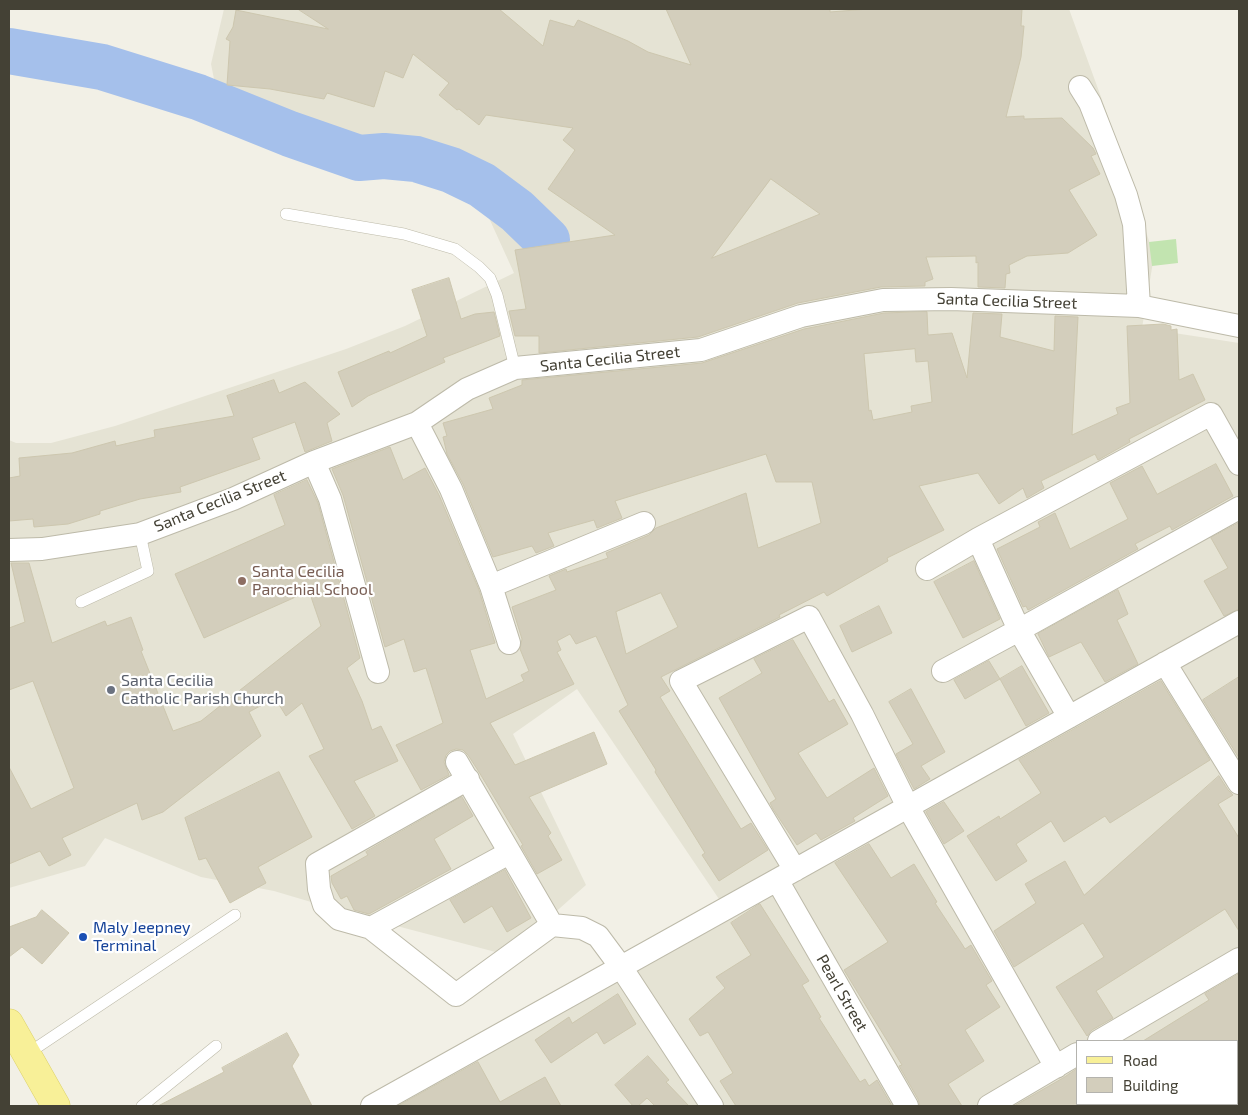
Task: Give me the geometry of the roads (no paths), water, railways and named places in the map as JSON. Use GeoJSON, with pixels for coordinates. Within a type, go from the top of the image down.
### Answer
{"type":"FeatureCollection","features":[{"type":"Feature","properties":{"kind":"main road"},"geometry":{"type":"LineString","coordinates":[[9,1023],[25,1055],[56,1106]]}},
{"type":"Feature","properties":{"kind":"street"},"geometry":{"type":"LineString","coordinates":[[1080,87],[1090,103],[1126,195],[1134,224],[1139,306]]}},
{"type":"Feature","properties":{"kind":"street","name":"Santa Cecilia Street"},"geometry":{"type":"LineString","coordinates":[[9,550],[42,549],[140,534],[233,499],[314,462],[418,423],[467,390],[515,368],[701,350],[802,316],[883,300],[951,298],[1139,306],[1239,326]]}},
{"type":"Feature","properties":{"kind":"street"},"geometry":{"type":"LineString","coordinates":[[926,569],[978,539],[1212,414],[1239,464]]}},
{"type":"Feature","properties":{"kind":"street"},"geometry":{"type":"LineString","coordinates":[[418,423],[451,489],[491,586],[510,643]]}},
{"type":"Feature","properties":{"kind":"street"},"geometry":{"type":"LineString","coordinates":[[314,462],[330,499],[378,672]]}},
{"type":"Feature","properties":{"kind":"street"},"geometry":{"type":"LineString","coordinates":[[942,671],[1239,508]]}},
{"type":"Feature","properties":{"kind":"street"},"geometry":{"type":"LineString","coordinates":[[491,586],[644,523]]}},
{"type":"Feature","properties":{"kind":"street"},"geometry":{"type":"LineString","coordinates":[[978,539],[1019,630],[1069,717]]}},
{"type":"Feature","properties":{"kind":"street","name":"Pearl Street"},"geometry":{"type":"LineString","coordinates":[[907,1106],[786,875],[681,681],[809,617],[862,714],[908,807]]}},
{"type":"Feature","properties":{"kind":"street"},"geometry":{"type":"LineString","coordinates":[[372,1106],[1239,622]]}},
{"type":"Feature","properties":{"kind":"street"},"geometry":{"type":"LineString","coordinates":[[1166,663],[1239,783]]}},
{"type":"Feature","properties":{"kind":"street"},"geometry":{"type":"LineString","coordinates":[[552,925],[462,771],[317,864],[319,889],[324,905],[338,919],[371,928],[456,995],[552,925],[582,928],[598,936],[621,967],[712,1106]]}},
{"type":"Feature","properties":{"kind":"street"},"geometry":{"type":"LineString","coordinates":[[908,807],[1056,1067]]}},
{"type":"Feature","properties":{"kind":"street"},"geometry":{"type":"LineString","coordinates":[[371,928],[509,853]]}},
{"type":"Feature","properties":{"kind":"street"},"geometry":{"type":"LineString","coordinates":[[1101,1040],[1239,959]]}},
{"type":"Feature","properties":{"kind":"street"},"geometry":{"type":"LineString","coordinates":[[989,1106],[1076,1055]]}},
{"type":"Feature","properties":{"kind":"lane"},"geometry":{"type":"LineString","coordinates":[[286,214],[404,234],[455,249],[479,266],[490,278],[497,295],[515,368]]}},
{"type":"Feature","properties":{"kind":"lane"},"geometry":{"type":"LineString","coordinates":[[81,602],[148,571],[140,534]]}},
{"type":"Feature","properties":{"kind":"lane"},"geometry":{"type":"LineString","coordinates":[[25,1055],[235,915]]}},
{"type":"Feature","properties":{"kind":"lane"},"geometry":{"type":"LineString","coordinates":[[142,1106],[216,1046]]}},
{"type":"Feature","properties":{"kind":"waterway"},"geometry":{"type":"LineString","coordinates":[[9,51],[102,67],[198,97],[290,134],[359,158],[384,156],[416,159],[451,170],[482,185],[517,211],[547,240]]}},
{"type":"Feature","properties":{"kind":"place","name":"Santa Cecilia Parochial School"},"geometry":{"type":"Point","coordinates":[242,581]}},
{"type":"Feature","properties":{"kind":"place","name":"Santa Cecilia Catholic Parish Church"},"geometry":{"type":"Point","coordinates":[111,690]}},
{"type":"Feature","properties":{"kind":"place","name":"Maly Jeepney Terminal"},"geometry":{"type":"Point","coordinates":[83,937]}}]}
